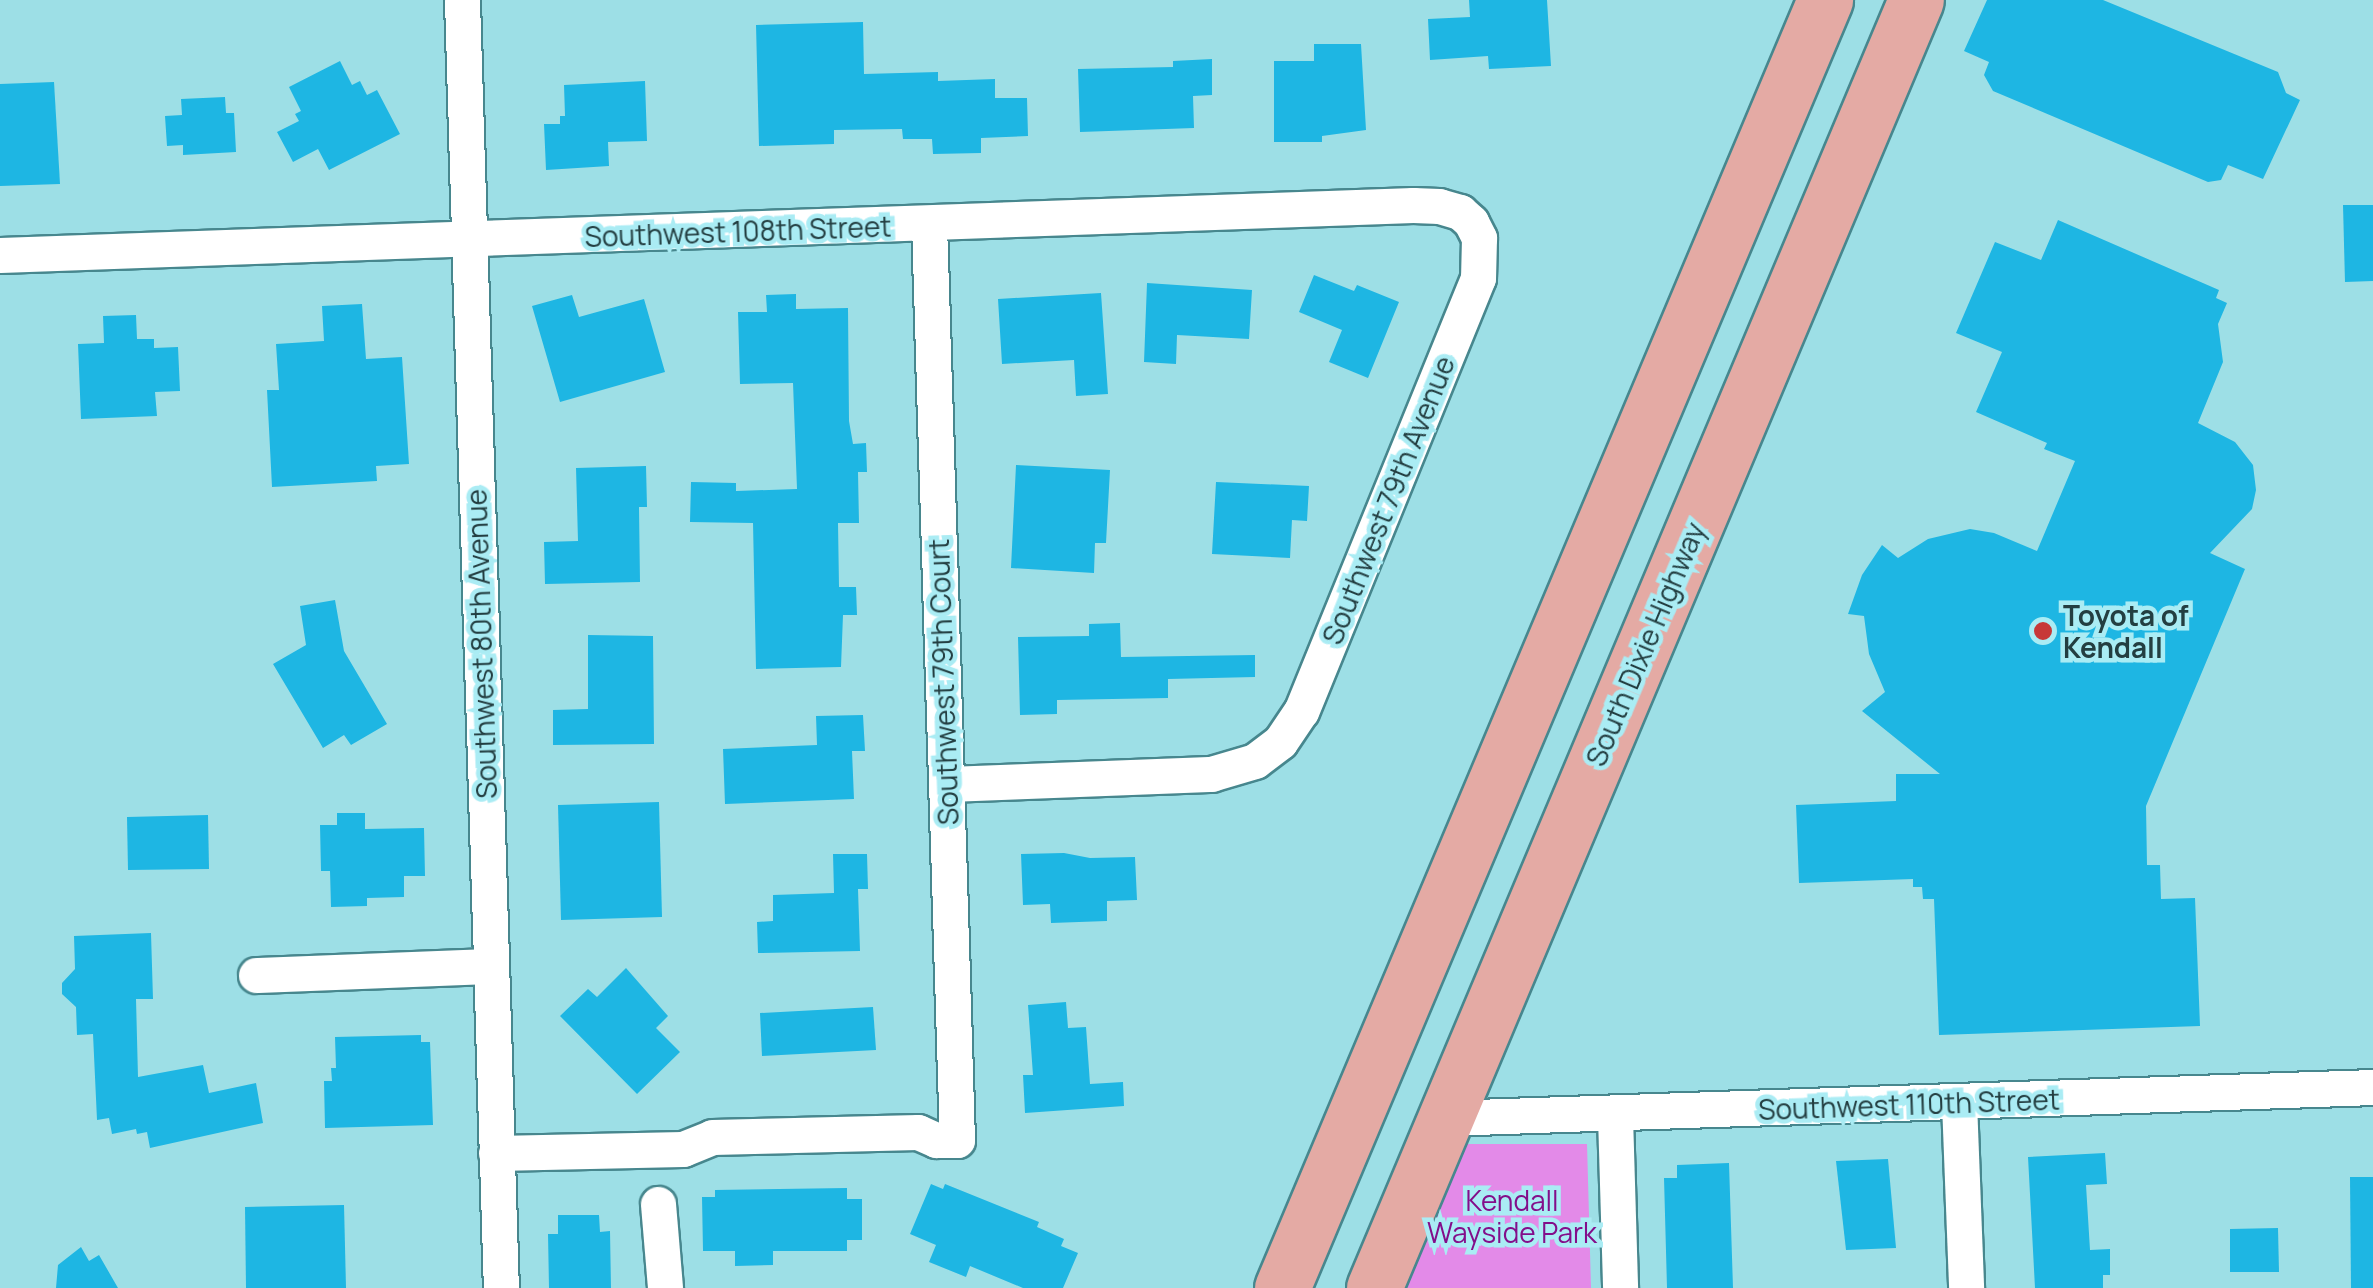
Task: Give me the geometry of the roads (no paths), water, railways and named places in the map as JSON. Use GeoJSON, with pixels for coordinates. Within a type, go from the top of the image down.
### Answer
{"type":"FeatureCollection","features":[{"type":"Feature","properties":{"kind":"highway"},"geometry":{"type":"LineString","coordinates":[[1282,1288],[1825,0]]}},
{"type":"Feature","properties":{"kind":"highway","name":"South Dixie Highway"},"geometry":{"type":"LineString","coordinates":[[1374,1288],[1916,0]]}},
{"type":"Feature","properties":{"kind":"highway"},"geometry":{"type":"LineString","coordinates":[[1354,1118],[1445,1118]]}},
{"type":"Feature","properties":{"kind":"street","name":"Southwest 80th Avenue"},"geometry":{"type":"LineString","coordinates":[[462,0],[501,1288]]}},
{"type":"Feature","properties":{"kind":"street","name":"Southwest 108th Street"},"geometry":{"type":"LineString","coordinates":[[0,255],[469,242],[1413,205],[1460,212],[1471,222]]}},
{"type":"Feature","properties":{"kind":"street","name":"Southwest 79th Avenue"},"geometry":{"type":"LineString","coordinates":[[946,784],[1195,776],[1255,761],[1280,742],[1301,711],[1471,296],[1480,257],[1471,222]]}},
{"type":"Feature","properties":{"kind":"street","name":"Southwest 79th Court"},"geometry":{"type":"LineString","coordinates":[[496,1153],[683,1150],[712,1137],[918,1132],[946,1140],[946,784],[929,224]]}},
{"type":"Feature","properties":{"kind":"street"},"geometry":{"type":"LineString","coordinates":[[256,974],[492,966]]}},
{"type":"Feature","properties":{"kind":"street","name":"Southwest 110th Street"},"geometry":{"type":"LineString","coordinates":[[1445,1118],[1615,1116],[2373,1087]]}},
{"type":"Feature","properties":{"kind":"street"},"geometry":{"type":"LineString","coordinates":[[1959,1102],[1966,1288]]}},
{"type":"Feature","properties":{"kind":"street"},"geometry":{"type":"LineString","coordinates":[[1615,1116],[1620,1288]]}},
{"type":"Feature","properties":{"kind":"street"},"geometry":{"type":"LineString","coordinates":[[658,1204],[665,1288]]}},
{"type":"Feature","properties":{"kind":"place","name":"Toyota of Kendall"},"geometry":{"type":"Point","coordinates":[2043,631]}},
{"type":"Feature","properties":{"kind":"park label","name":"Kendall Wayside Park"},"geometry":{"type":"Point","coordinates":[1512,1216]}}]}
